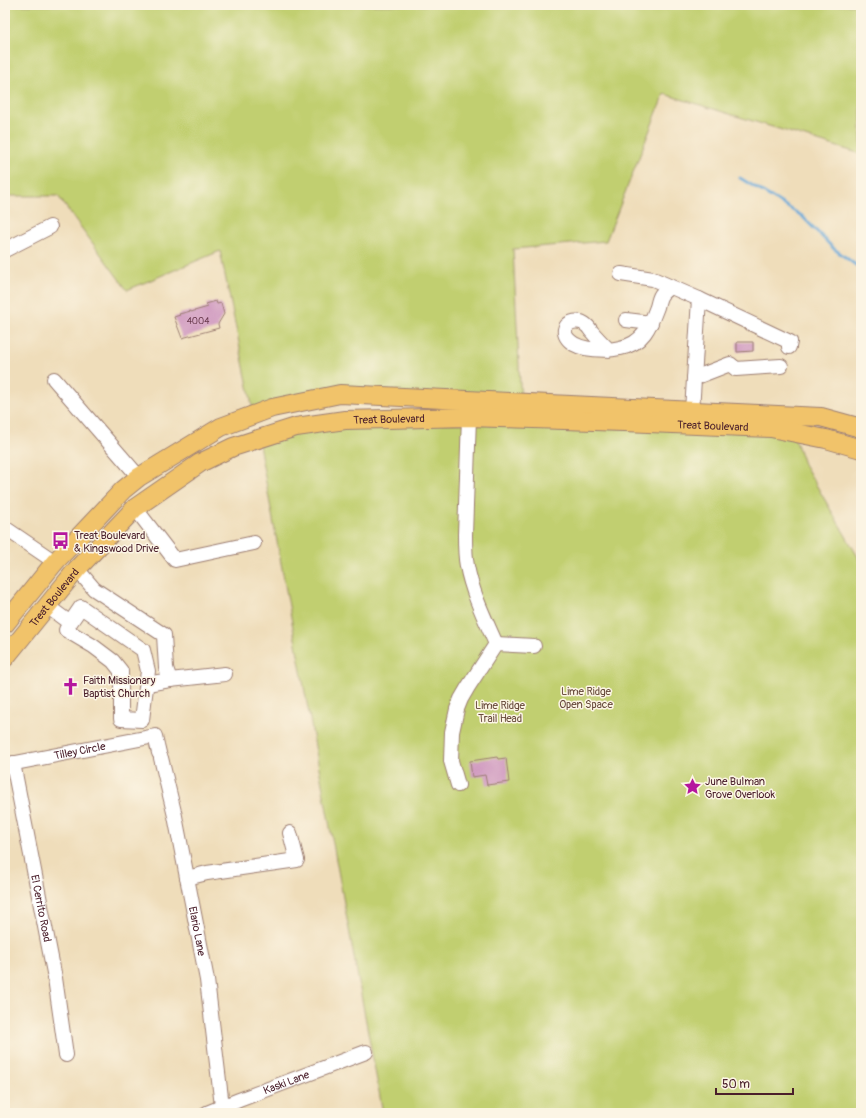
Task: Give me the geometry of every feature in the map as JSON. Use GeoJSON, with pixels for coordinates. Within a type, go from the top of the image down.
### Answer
{"type":"FeatureCollection","features":[{"type":"Feature","properties":{"kind":"main road","name":"Treat Boulevard"},"geometry":{"type":"LineString","coordinates":[[5,624],[55,562],[123,490],[139,477],[221,427],[272,408],[340,394],[821,417],[861,428]]}},
{"type":"Feature","properties":{"kind":"main road","name":"Treat Boulevard"},"geometry":{"type":"LineString","coordinates":[[5,658],[77,569],[133,510],[200,463],[233,447],[296,427],[345,420],[469,416],[771,428],[826,439],[861,449]]}},
{"type":"Feature","properties":{"kind":"main road"},"geometry":{"type":"LineString","coordinates":[[20,640],[27,618],[54,585],[57,569],[55,562],[64,564],[68,562],[102,526],[133,510]]}},
{"type":"Feature","properties":{"kind":"street"},"geometry":{"type":"LineString","coordinates":[[5,250],[50,227]]}},
{"type":"Feature","properties":{"kind":"street"},"geometry":{"type":"LineString","coordinates":[[621,274],[652,279],[699,299],[790,342],[789,347]]}},
{"type":"Feature","properties":{"kind":"street"},"geometry":{"type":"LineString","coordinates":[[609,350],[622,348],[635,343],[643,336],[651,323],[661,295],[670,287]]}},
{"type":"Feature","properties":{"kind":"street"},"geometry":{"type":"LineString","coordinates":[[692,411],[699,299]]}},
{"type":"Feature","properties":{"kind":"street"},"geometry":{"type":"LineString","coordinates":[[626,320],[651,323]]}},
{"type":"Feature","properties":{"kind":"street"},"geometry":{"type":"LineString","coordinates":[[694,378],[730,364],[736,369],[781,366]]}},
{"type":"Feature","properties":{"kind":"street"},"geometry":{"type":"LineString","coordinates":[[54,379],[139,477]]}},
{"type":"Feature","properties":{"kind":"street"},"geometry":{"type":"LineString","coordinates":[[469,416],[465,553],[467,566],[475,593],[496,644]]}},
{"type":"Feature","properties":{"kind":"street"},"geometry":{"type":"LineString","coordinates":[[133,510],[175,560],[254,543]]}},
{"type":"Feature","properties":{"kind":"street"},"geometry":{"type":"LineString","coordinates":[[5,528],[55,562]]}},
{"type":"Feature","properties":{"kind":"street"},"geometry":{"type":"LineString","coordinates":[[77,569],[94,588],[164,635],[166,668],[170,680]]}},
{"type":"Feature","properties":{"kind":"street"},"geometry":{"type":"LineString","coordinates":[[47,606],[70,623]]}},
{"type":"Feature","properties":{"kind":"street"},"geometry":{"type":"LineString","coordinates":[[81,607],[142,650],[148,671],[142,720],[121,719],[121,671],[113,661],[93,646],[66,630],[70,623],[81,607]]}},
{"type":"Feature","properties":{"kind":"street"},"geometry":{"type":"LineString","coordinates":[[496,644],[534,646]]}},
{"type":"Feature","properties":{"kind":"street"},"geometry":{"type":"LineString","coordinates":[[458,785],[451,760],[452,732],[457,709],[468,687],[496,644]]}},
{"type":"Feature","properties":{"kind":"street"},"geometry":{"type":"LineString","coordinates":[[146,684],[225,674]]}},
{"type":"Feature","properties":{"kind":"street","name":"Elario Lane"},"geometry":{"type":"LineString","coordinates":[[155,736],[175,816],[207,980],[222,1106]]}},
{"type":"Feature","properties":{"kind":"street","name":"Tilley Circle"},"geometry":{"type":"LineString","coordinates":[[9,764],[155,736]]}},
{"type":"Feature","properties":{"kind":"street","name":"El Cerrito Road"},"geometry":{"type":"LineString","coordinates":[[9,764],[55,978],[66,1055]]}},
{"type":"Feature","properties":{"kind":"street"},"geometry":{"type":"LineString","coordinates":[[187,878],[207,873],[297,860],[290,833]]}},
{"type":"Feature","properties":{"kind":"street","name":"Kaski Lane"},"geometry":{"type":"LineString","coordinates":[[207,1113],[366,1052]]}},
{"type":"Feature","properties":{"kind":"green space"},"geometry":{"type":"Polygon","coordinates":[[[5,5],[861,5],[861,154],[664,94],[606,241],[513,249],[521,403],[340,394],[254,415],[220,251],[127,290],[58,196],[5,196],[5,5]]]}},
{"type":"Feature","properties":{"kind":"green space","name":"Lime Ridge Open Space"},"geometry":{"type":"Polygon","coordinates":[[[345,420],[793,433],[804,464],[861,562],[861,1113],[383,1113],[258,439],[345,420]]]}},
{"type":"Feature","properties":{"kind":"building"},"geometry":{"type":"Polygon","coordinates":[[[216,301],[217,304],[221,303],[224,314],[218,324],[219,328],[182,338],[174,317],[180,315],[179,314],[208,307],[206,304],[216,301]]]}},
{"type":"Feature","properties":{"kind":"building"},"geometry":{"type":"Polygon","coordinates":[[[737,342],[753,342],[753,351],[737,352],[737,342]]]}},
{"type":"Feature","properties":{"kind":"building"},"geometry":{"type":"Polygon","coordinates":[[[497,757],[498,759],[506,758],[509,782],[487,785],[485,775],[472,777],[470,761],[497,757]]]}},
{"type":"Feature","properties":{"kind":"waterway"},"geometry":{"type":"LineString","coordinates":[[740,178],[802,216],[833,248],[861,269]]}},
{"type":"Feature","properties":{"kind":"place","name":"Treat Boulevard & Kingswood Drive"},"geometry":{"type":"Point","coordinates":[61,541]}},
{"type":"Feature","properties":{"kind":"place","name":"Faith Missionary Baptist Church"},"geometry":{"type":"Point","coordinates":[70,686]}},
{"type":"Feature","properties":{"kind":"place","name":"June Bulman Grove Overlook"},"geometry":{"type":"Point","coordinates":[692,787]}},
{"type":"Feature","properties":{"kind":"park label","name":"Lime Ridge Trail Head"},"geometry":{"type":"Point","coordinates":[500,711]}}]}
